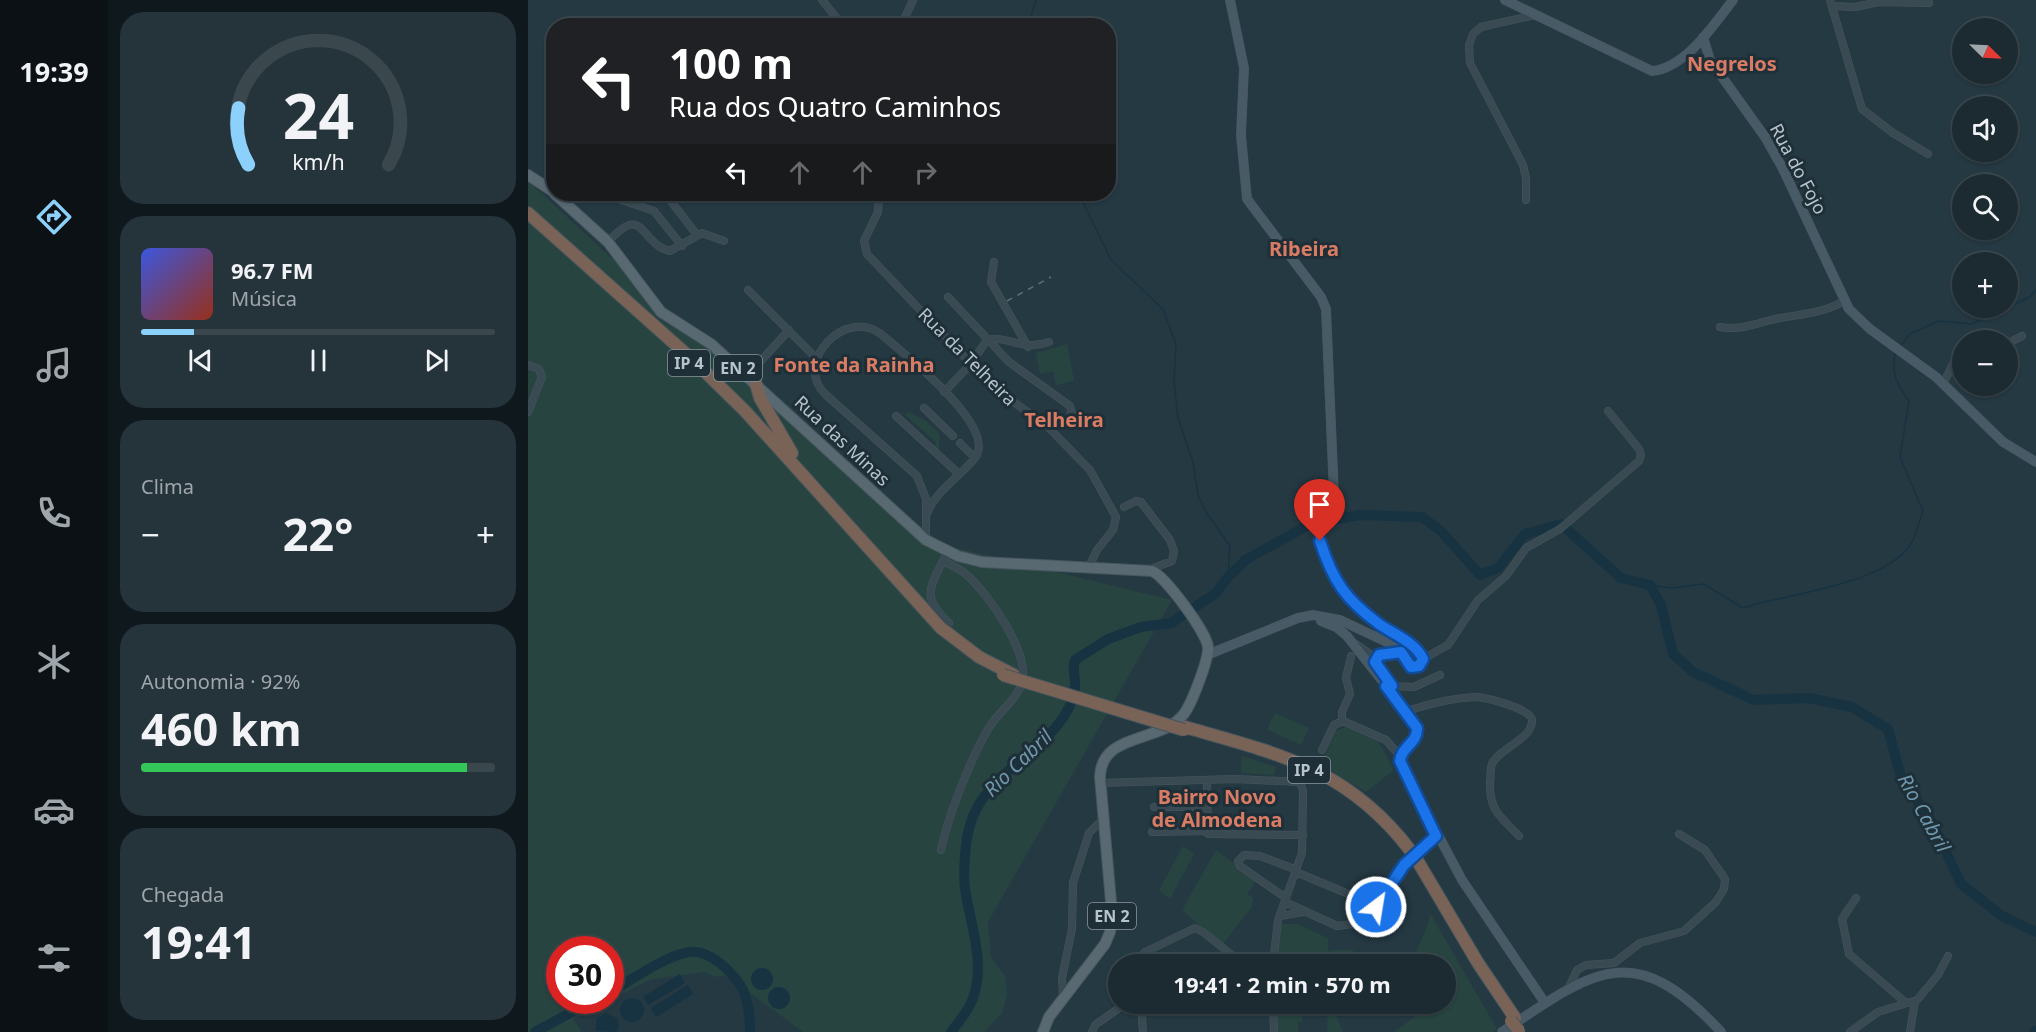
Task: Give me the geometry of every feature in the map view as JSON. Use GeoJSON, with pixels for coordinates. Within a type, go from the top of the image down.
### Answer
{"type":"FeatureCollection","features":[{"type":"Feature","properties":{"kind":"highway","name":"IP 4"},"geometry":{"type":"LineString","coordinates":[[528,213],[716,382],[772,439],[940,628],[967,649],[1003,673],[1274,757],[1327,779],[1374,815],[1412,856],[1519,1027]]}},
{"type":"Feature","properties":{"kind":"highway","name":"IP 4"},"geometry":{"type":"LineString","coordinates":[[528,219],[698,371],[741,414],[932,627],[965,653],[1003,673],[1044,690],[1185,728]]}},
{"type":"Feature","properties":{"kind":"highway"},"geometry":{"type":"LineString","coordinates":[[751,380],[788,447],[854,532]]}},
{"type":"Feature","properties":{"kind":"main road","name":"Rua das Minas"},"geometry":{"type":"LineString","coordinates":[[528,175],[546,187]]}},
{"type":"Feature","properties":{"kind":"main road","name":"Rua das Minas"},"geometry":{"type":"LineString","coordinates":[[563,201],[608,242],[657,309],[674,322],[706,340],[945,556],[988,563],[1089,567]]}},
{"type":"Feature","properties":{"kind":"main road","name":"EN 2"},"geometry":{"type":"LineString","coordinates":[[1043,1032],[1047,1020],[1102,948],[1110,932],[1112,913],[1100,783],[1101,765],[1112,750],[1168,727],[1182,716],[1208,655],[1208,645],[1204,636],[1160,574],[1148,570],[1089,567]]}},
{"type":"Feature","properties":{"kind":"street"},"geometry":{"type":"LineString","coordinates":[[822,0],[837,18]]}},
{"type":"Feature","properties":{"kind":"street"},"geometry":{"type":"LineString","coordinates":[[905,18],[913,0]]}},
{"type":"Feature","properties":{"kind":"street"},"geometry":{"type":"LineString","coordinates":[[1230,0],[1243,63],[1240,135],[1247,199],[1300,267],[1326,307],[1334,495],[1320,539],[1327,562],[1342,591],[1377,622],[1409,644],[1423,659]]}},
{"type":"Feature","properties":{"kind":"street"},"geometry":{"type":"LineString","coordinates":[[1505,0],[1647,70],[1662,69],[1688,51],[1733,0]]}},
{"type":"Feature","properties":{"kind":"street"},"geometry":{"type":"LineString","coordinates":[[1928,154],[1893,133],[1862,109],[1831,3],[1856,7],[1892,1],[1929,3]]}},
{"type":"Feature","properties":{"kind":"street"},"geometry":{"type":"LineString","coordinates":[[1526,200],[1526,178],[1523,165],[1473,70],[1468,50],[1470,41],[1478,29],[1535,15]]}},
{"type":"Feature","properties":{"kind":"street","name":"Rua do Fojo"},"geometry":{"type":"LineString","coordinates":[[1702,37],[1710,60],[1765,137],[1782,167],[1844,302],[1858,319],[1943,384],[2003,442],[2036,462]]}},
{"type":"Feature","properties":{"kind":"street"},"geometry":{"type":"LineString","coordinates":[[1688,51],[1710,60]]}},
{"type":"Feature","properties":{"kind":"street"},"geometry":{"type":"LineString","coordinates":[[625,201],[654,211],[682,246]]}},
{"type":"Feature","properties":{"kind":"street"},"geometry":{"type":"LineString","coordinates":[[671,201],[697,235]]}},
{"type":"Feature","properties":{"kind":"street","name":"Rua da Telheira"},"geometry":{"type":"LineString","coordinates":[[879,201],[879,210],[865,237],[865,250],[970,364],[1015,405],[1061,439],[1090,470],[1112,505],[1116,514],[1115,525],[1089,567]]}},
{"type":"Feature","properties":{"kind":"street"},"geometry":{"type":"LineString","coordinates":[[608,242],[625,225],[634,224],[665,250],[675,251],[697,235],[706,233],[724,241]]}},
{"type":"Feature","properties":{"kind":"street"},"geometry":{"type":"LineString","coordinates":[[994,262],[991,282],[1028,347]]}},
{"type":"Feature","properties":{"kind":"street"},"geometry":{"type":"LineString","coordinates":[[748,290],[818,359]]}},
{"type":"Feature","properties":{"kind":"street"},"geometry":{"type":"LineString","coordinates":[[948,297],[1011,364],[1070,406],[1071,414],[1065,422]]}},
{"type":"Feature","properties":{"kind":"street"},"geometry":{"type":"LineString","coordinates":[[1720,327],[1743,328],[1782,318],[1813,314],[1844,302]]}},
{"type":"Feature","properties":{"kind":"street"},"geometry":{"type":"LineString","coordinates":[[926,540],[925,496],[917,476],[820,389],[815,377],[818,359],[824,346],[836,334],[849,327],[865,327],[881,334],[966,415],[980,442],[975,458],[934,501],[927,514]]}},
{"type":"Feature","properties":{"kind":"street"},"geometry":{"type":"LineString","coordinates":[[751,380],[789,330]]}},
{"type":"Feature","properties":{"kind":"street"},"geometry":{"type":"LineString","coordinates":[[2018,338],[2022,336]]}},
{"type":"Feature","properties":{"kind":"street"},"geometry":{"type":"LineString","coordinates":[[987,340],[1002,339],[1028,347],[1049,342]]}},
{"type":"Feature","properties":{"kind":"street"},"geometry":{"type":"LineString","coordinates":[[944,392],[970,364],[987,340]]}},
{"type":"Feature","properties":{"kind":"street"},"geometry":{"type":"LineString","coordinates":[[528,365],[539,369],[542,377],[528,412]]}},
{"type":"Feature","properties":{"kind":"street"},"geometry":{"type":"LineString","coordinates":[[1943,384],[1952,366]]}},
{"type":"Feature","properties":{"kind":"street"},"geometry":{"type":"LineString","coordinates":[[924,408],[953,436]]}},
{"type":"Feature","properties":{"kind":"street"},"geometry":{"type":"LineString","coordinates":[[1208,655],[1303,616],[1340,620],[1394,645],[1411,667],[1419,666],[1423,659],[1447,647],[1478,600],[1506,576],[1527,547],[1564,526],[1641,458],[1636,446],[1608,411]]}},
{"type":"Feature","properties":{"kind":"street"},"geometry":{"type":"LineString","coordinates":[[896,417],[959,474]]}},
{"type":"Feature","properties":{"kind":"street"},"geometry":{"type":"LineString","coordinates":[[960,443],[975,458]]}},
{"type":"Feature","properties":{"kind":"street"},"geometry":{"type":"LineString","coordinates":[[1124,507],[1140,501],[1161,526],[1173,545],[1172,561],[1148,570]]}},
{"type":"Feature","properties":{"kind":"street"},"geometry":{"type":"LineString","coordinates":[[941,850],[955,804],[983,740],[995,718],[1019,689],[1023,678],[1017,648],[1007,626],[971,579],[945,556],[932,585],[930,600],[935,610],[949,623]]}},
{"type":"Feature","properties":{"kind":"street"},"geometry":{"type":"LineString","coordinates":[[1303,616],[1334,625],[1367,652],[1389,686]]}},
{"type":"Feature","properties":{"kind":"street"},"geometry":{"type":"LineString","coordinates":[[1351,640],[1389,686],[1407,711],[1418,732],[1400,756]]}},
{"type":"Feature","properties":{"kind":"street"},"geometry":{"type":"LineString","coordinates":[[1375,662],[1383,652],[1401,652]]}},
{"type":"Feature","properties":{"kind":"street"},"geometry":{"type":"LineString","coordinates":[[1342,721],[1343,710],[1350,694],[1346,678],[1351,656]]}},
{"type":"Feature","properties":{"kind":"street"},"geometry":{"type":"LineString","coordinates":[[1389,686],[1414,687],[1440,675]]}},
{"type":"Feature","properties":{"kind":"street"},"geometry":{"type":"LineString","coordinates":[[1407,711],[1430,704],[1476,697],[1522,709],[1530,714],[1532,720],[1529,728],[1494,761],[1491,769],[1492,806],[1519,836]]}},
{"type":"Feature","properties":{"kind":"street"},"geometry":{"type":"LineString","coordinates":[[1322,750],[1333,726],[1342,721]]}},
{"type":"Feature","properties":{"kind":"street"},"geometry":{"type":"LineString","coordinates":[[1342,721],[1383,738],[1400,756],[1401,765],[1436,836],[1484,914],[1545,1003]]}},
{"type":"Feature","properties":{"kind":"street"},"geometry":{"type":"LineString","coordinates":[[1100,783],[1281,779],[1296,780],[1301,783],[1303,835],[1296,871],[1279,918],[1274,954]]}},
{"type":"Feature","properties":{"kind":"street"},"geometry":{"type":"LineString","coordinates":[[1206,831],[1207,781]]}},
{"type":"Feature","properties":{"kind":"street"},"geometry":{"type":"LineString","coordinates":[[1155,807],[1207,807]]}},
{"type":"Feature","properties":{"kind":"street"},"geometry":{"type":"LineString","coordinates":[[1063,998],[1062,978],[1072,929],[1071,899],[1075,876],[1090,831],[1103,819]]}},
{"type":"Feature","properties":{"kind":"street"},"geometry":{"type":"LineString","coordinates":[[1152,832],[1206,831],[1208,834],[1216,835],[1303,835]]}},
{"type":"Feature","properties":{"kind":"street"},"geometry":{"type":"LineString","coordinates":[[1568,988],[1577,970],[1586,965],[1614,963],[1640,943],[1658,936],[1679,934],[1721,896],[1725,879],[1710,855],[1679,834]]}},
{"type":"Feature","properties":{"kind":"street"},"geometry":{"type":"LineString","coordinates":[[1346,892],[1254,854],[1244,855],[1238,861],[1240,866],[1285,900],[1304,912],[1340,927],[1363,921],[1371,914],[1389,884],[1408,860],[1436,836]]}},
{"type":"Feature","properties":{"kind":"street"},"geometry":{"type":"LineString","coordinates":[[1856,898],[1842,919],[1849,954],[1905,1002]]}},
{"type":"Feature","properties":{"kind":"street"},"geometry":{"type":"LineString","coordinates":[[1279,918],[1304,912]]}},
{"type":"Feature","properties":{"kind":"street"},"geometry":{"type":"LineString","coordinates":[[1144,954],[1195,928],[1229,954]]}},
{"type":"Feature","properties":{"kind":"street"},"geometry":{"type":"LineString","coordinates":[[1910,1032],[1915,1001],[1938,975],[1948,956]]}},
{"type":"Feature","properties":{"kind":"street"},"geometry":{"type":"LineString","coordinates":[[1502,1032],[1568,988],[1606,974],[1627,972],[1647,975],[1683,995],[1721,1032]]}},
{"type":"Feature","properties":{"kind":"street"},"geometry":{"type":"LineString","coordinates":[[1850,1032],[1878,1012],[1905,1002],[1915,1001]]}},
{"type":"Feature","properties":{"kind":"street"},"geometry":{"type":"LineString","coordinates":[[1092,1032],[1095,1025],[1111,1014]]}},
{"type":"Feature","properties":{"kind":"street"},"geometry":{"type":"LineString","coordinates":[[1142,1014],[1143,1032]]}},
{"type":"Feature","properties":{"kind":"street"},"geometry":{"type":"LineString","coordinates":[[1273,1014],[1274,1032]]}},
{"type":"Feature","properties":{"kind":"green space"},"geometry":{"type":"Polygon","coordinates":[[[528,181],[546,198],[546,201],[550,201],[915,538],[1172,600],[988,922],[991,957],[1005,976],[1007,995],[1002,1013],[984,1032],[803,1032],[726,975],[716,977],[704,972],[649,980],[624,993],[624,936],[546,936],[546,1014],[583,1014],[573,1019],[582,1032],[528,1032],[528,181]]]}},
{"type":"Feature","properties":{"kind":"green space"},"geometry":{"type":"Polygon","coordinates":[[[1067,344],[1074,381],[1056,385],[1053,371],[1040,374],[1036,353],[1067,344]]]}},
{"type":"Feature","properties":{"kind":"green space"},"geometry":{"type":"Polygon","coordinates":[[[910,413],[925,420],[939,433],[939,450],[934,447],[936,442],[904,414],[910,413]]]}},
{"type":"Feature","properties":{"kind":"green space"},"geometry":{"type":"Polygon","coordinates":[[[1275,713],[1309,728],[1301,745],[1267,729],[1275,713]]]}},
{"type":"Feature","properties":{"kind":"green space"},"geometry":{"type":"Polygon","coordinates":[[[1347,726],[1378,741],[1394,770],[1366,792],[1323,766],[1324,757],[1336,731],[1347,726]]]}},
{"type":"Feature","properties":{"kind":"green space"},"geometry":{"type":"Polygon","coordinates":[[[1242,756],[1276,767],[1274,775],[1241,773],[1242,756]]]}},
{"type":"Feature","properties":{"kind":"green space"},"geometry":{"type":"Polygon","coordinates":[[[1183,846],[1194,854],[1170,899],[1159,890],[1183,846]]]}},
{"type":"Feature","properties":{"kind":"green space"},"geometry":{"type":"Polygon","coordinates":[[[1216,850],[1256,880],[1247,894],[1253,898],[1252,907],[1222,945],[1182,910],[1216,850]]]}},
{"type":"Feature","properties":{"kind":"green space"},"geometry":{"type":"Polygon","coordinates":[[[1430,913],[1454,954],[1418,954],[1416,952],[1430,913]]]}},
{"type":"Feature","properties":{"kind":"green space"},"geometry":{"type":"Polygon","coordinates":[[[1283,924],[1297,924],[1328,938],[1328,954],[1277,954],[1278,930],[1283,924]]]}},
{"type":"Feature","properties":{"kind":"green space"},"geometry":{"type":"Polygon","coordinates":[[[1329,950],[1353,950],[1353,954],[1329,954],[1329,950]]]}},
{"type":"Feature","properties":{"kind":"green space"},"geometry":{"type":"Polygon","coordinates":[[[1456,958],[1497,1029],[1493,1032],[1394,1032],[1419,1014],[1456,1014],[1456,958]]]}},
{"type":"Feature","properties":{"kind":"green space"},"geometry":{"type":"Polygon","coordinates":[[[1275,1014],[1303,1014],[1302,1022],[1298,1022],[1298,1032],[1276,1032],[1275,1014]]]}},
{"type":"Feature","properties":{"kind":"green space"},"geometry":{"type":"Polygon","coordinates":[[[1328,1014],[1335,1014],[1343,1032],[1327,1032],[1328,1014]]]}},
{"type":"Feature","properties":{"kind":"water"},"geometry":{"type":"Polygon","coordinates":[[[762,968],[770,971],[773,979],[770,987],[762,990],[754,987],[751,979],[754,971],[762,968]]]}},
{"type":"Feature","properties":{"kind":"water"},"geometry":{"type":"Polygon","coordinates":[[[680,974],[685,983],[648,1005],[643,997],[680,974]]]}},
{"type":"Feature","properties":{"kind":"water"},"geometry":{"type":"Polygon","coordinates":[[[688,985],[693,994],[656,1017],[651,1008],[688,985]]]}},
{"type":"Feature","properties":{"kind":"water"},"geometry":{"type":"Polygon","coordinates":[[[779,987],[787,990],[790,998],[787,1006],[779,1009],[771,1006],[768,998],[771,990],[779,987]]]}},
{"type":"Feature","properties":{"kind":"water"},"geometry":{"type":"Polygon","coordinates":[[[637,999],[643,1005],[641,1019],[632,1022],[623,1019],[621,1014],[624,1014],[624,1000],[637,999]]]}},
{"type":"Feature","properties":{"kind":"water"},"geometry":{"type":"Polygon","coordinates":[[[604,1014],[617,1018],[619,1026],[617,1032],[596,1031],[596,1019],[604,1014]]]}},
{"type":"Feature","properties":{"kind":"waterway"},"geometry":{"type":"LineString","coordinates":[[1030,18],[1036,0]]}},
{"type":"Feature","properties":{"kind":"waterway"},"geometry":{"type":"LineString","coordinates":[[1082,201],[1111,260],[1163,309],[1176,344],[1174,382],[1178,418],[1193,462],[1198,495],[1206,512],[1230,546],[1228,577]]}},
{"type":"Feature","properties":{"kind":"waterway"},"geometry":{"type":"LineString","coordinates":[[1900,347],[1910,334],[1939,321],[1972,324],[2030,297],[2036,290]]}},
{"type":"Feature","properties":{"kind":"waterway"},"geometry":{"type":"LineString","coordinates":[[1650,585],[1671,588],[1704,584],[1743,608],[1860,578],[1899,557],[1912,542],[1923,511],[1900,457],[1909,401],[1896,378],[1895,353]]}},
{"type":"Feature","properties":{"kind":"waterway","name":"Rio Cabril"},"geometry":{"type":"LineString","coordinates":[[951,1032],[964,1016],[977,985],[978,957],[964,882],[970,825],[987,793],[1040,744],[1064,716],[1075,691],[1075,660],[1108,639],[1141,627],[1171,623],[1216,593],[1228,577],[1247,559],[1310,524],[1360,515],[1422,517],[1441,531],[1480,575],[1498,568],[1525,534],[1561,524],[1621,578],[1650,585],[1661,605],[1673,654],[1693,672],[1754,700],[1809,698],[1852,707],[1888,729],[1901,777],[1932,822],[1961,884],[2002,916],[2036,932]]}},
{"type":"Feature","properties":{"kind":"waterway","name":"Rio Cabril"},"geometry":{"type":"LineString","coordinates":[[624,984],[657,964],[676,956],[694,952],[703,954],[721,964],[741,987],[747,1004],[750,1032]]}},
{"type":"Feature","properties":{"kind":"waterway","name":"Rio Cabril"},"geometry":{"type":"LineString","coordinates":[[535,1032],[568,1014]]}},
{"type":"Feature","properties":{"kind":"railway"},"geometry":{"type":"LineString","coordinates":[[1007,301],[1051,277]]}},
{"type":"Feature","properties":{"kind":"district","name":"Negrelos"},"geometry":{"type":"Point","coordinates":[1732,64]}},
{"type":"Feature","properties":{"kind":"district","name":"Ribeira"},"geometry":{"type":"Point","coordinates":[1304,249]}},
{"type":"Feature","properties":{"kind":"district","name":"Fonte da Rainha"},"geometry":{"type":"Point","coordinates":[854,365]}},
{"type":"Feature","properties":{"kind":"district","name":"Telheira"},"geometry":{"type":"Point","coordinates":[1064,420]}},
{"type":"Feature","properties":{"kind":"district","name":"Bairro Novo de Almodena"},"geometry":{"type":"Point","coordinates":[1217,808]}},
{"type":"Feature","properties":{"kind":"route"},"geometry":{"type":"LineString","coordinates":[[1320,541],[1333,578],[1343,593],[1377,622],[1402,638],[1423,659],[1422,663],[1415,668],[1406,663],[1401,652],[1383,652],[1375,662],[1392,686],[1386,686],[1407,711],[1417,728],[1416,736],[1400,756],[1400,761],[1436,836],[1404,865],[1389,884],[1376,907]]}}]}
